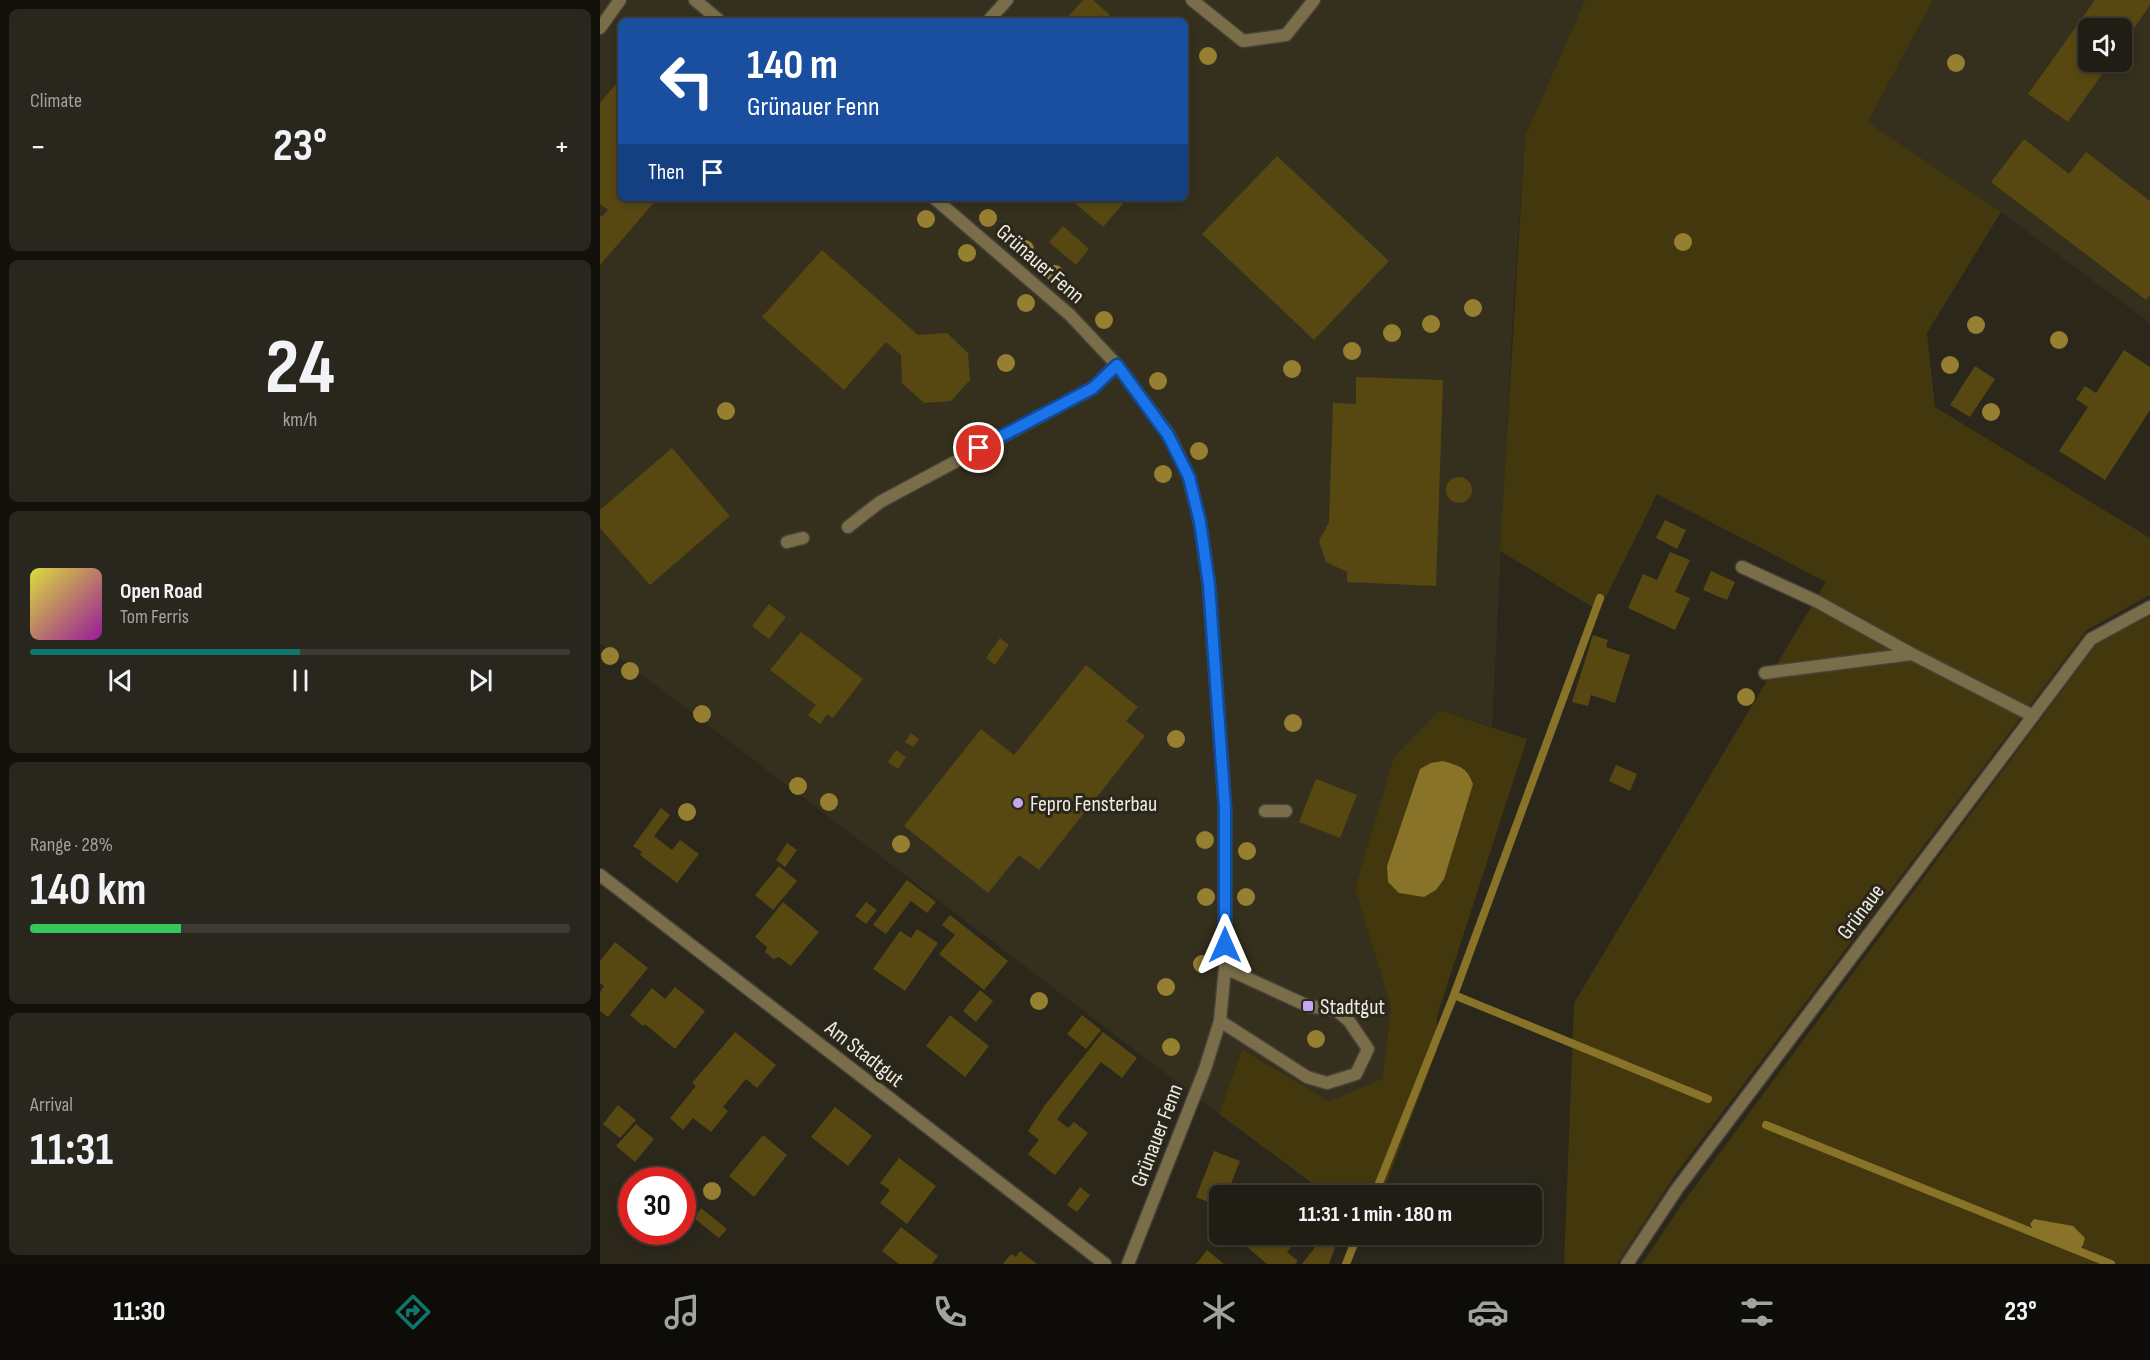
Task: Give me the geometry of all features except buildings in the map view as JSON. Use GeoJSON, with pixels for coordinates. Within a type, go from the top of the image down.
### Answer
{"type":"FeatureCollection","features":[{"type":"Feature","properties":{"kind":"street"},"geometry":{"type":"LineString","coordinates":[[600,28],[620,0]]}},
{"type":"Feature","properties":{"kind":"street"},"geometry":{"type":"LineString","coordinates":[[695,0],[716,18]]}},
{"type":"Feature","properties":{"kind":"street"},"geometry":{"type":"LineString","coordinates":[[991,18],[1006,0]]}},
{"type":"Feature","properties":{"kind":"street"},"geometry":{"type":"LineString","coordinates":[[1192,0],[1243,41],[1286,35],[1314,0]]}},
{"type":"Feature","properties":{"kind":"street","name":"Grünauer Fenn"},"geometry":{"type":"LineString","coordinates":[[937,201],[1070,315],[1117,365],[1168,435],[1189,477],[1200,522],[1209,585],[1225,808],[1225,968],[1220,1021],[1205,1069],[1128,1264]]}},
{"type":"Feature","properties":{"kind":"street"},"geometry":{"type":"LineString","coordinates":[[848,527],[880,502],[1093,388],[1117,365]]}},
{"type":"Feature","properties":{"kind":"street"},"geometry":{"type":"LineString","coordinates":[[787,542],[803,538]]}},
{"type":"Feature","properties":{"kind":"street"},"geometry":{"type":"LineString","coordinates":[[1742,567],[1816,601],[1912,654],[2033,716]]}},
{"type":"Feature","properties":{"kind":"street","name":"Grünaue"},"geometry":{"type":"LineString","coordinates":[[1628,1264],[1677,1189],[2091,639],[2150,607]]}},
{"type":"Feature","properties":{"kind":"street"},"geometry":{"type":"LineString","coordinates":[[1765,673],[1912,654]]}},
{"type":"Feature","properties":{"kind":"street"},"geometry":{"type":"LineString","coordinates":[[1265,811],[1286,811]]}},
{"type":"Feature","properties":{"kind":"street","name":"Am Stadtgut"},"geometry":{"type":"LineString","coordinates":[[600,875],[1105,1264]]}},
{"type":"Feature","properties":{"kind":"street"},"geometry":{"type":"LineString","coordinates":[[1220,1021],[1307,1077],[1327,1083],[1356,1074],[1368,1049],[1349,1021],[1336,1010],[1308,1006],[1225,968]]}},
{"type":"Feature","properties":{"kind":"shaded area"},"geometry":{"type":"Polygon","coordinates":[[[600,0],[1585,0],[1525,136],[1513,313],[1492,727],[1440,710],[1355,889],[1391,1008],[1382,1079],[1329,1101],[1242,1049],[1219,1114],[600,643],[600,0]]]}},
{"type":"Feature","properties":{"kind":"shaded area"},"geometry":{"type":"Polygon","coordinates":[[[1585,0],[1933,0],[1868,122],[2001,212],[1927,333],[1935,407],[2150,538],[2150,595],[2087,630],[1675,1175],[1617,1264],[1564,1264],[1574,1003],[1826,582],[1657,494],[1599,611],[1500,551],[1525,136],[1585,0]]]}},
{"type":"Feature","properties":{"kind":"shaded area"},"geometry":{"type":"Polygon","coordinates":[[[1933,0],[2150,0],[2150,323],[2001,212],[1868,122],[1933,0]]]}},
{"type":"Feature","properties":{"kind":"shaded area"},"geometry":{"type":"Polygon","coordinates":[[[2150,616],[2150,1264],[1642,1264],[1682,1204],[2098,642],[2150,616]]]}},
{"type":"Feature","properties":{"kind":"shaded area"},"geometry":{"type":"Polygon","coordinates":[[[1440,710],[1527,739],[1437,1016],[1437,1050],[1386,1185],[1315,1185],[1219,1114],[1242,1049],[1329,1101],[1382,1079],[1391,1008],[1355,889],[1394,757],[1440,710]]]}},
{"type":"Feature","properties":{"kind":"shaded area"},"geometry":{"type":"Polygon","coordinates":[[[1443,761],[1462,768],[1473,784],[1444,879],[1436,890],[1424,897],[1399,893],[1388,882],[1387,866],[1420,769],[1431,763],[1443,761]]]}},
{"type":"Feature","properties":{"kind":"shaded area"},"geometry":{"type":"Polygon","coordinates":[[[2034,1219],[2073,1226],[2085,1238],[2083,1245],[2079,1251],[2036,1234],[2030,1224],[2034,1219]]]}},
{"type":"Feature","properties":{"kind":"waterway"},"geometry":{"type":"LineString","coordinates":[[1378,1185],[1454,995],[1600,598]]}},
{"type":"Feature","properties":{"kind":"waterway"},"geometry":{"type":"LineString","coordinates":[[1454,995],[1708,1099]]}},
{"type":"Feature","properties":{"kind":"waterway"},"geometry":{"type":"LineString","coordinates":[[1766,1125],[2111,1264]]}},
{"type":"Feature","properties":{"kind":"waterway"},"geometry":{"type":"LineString","coordinates":[[1346,1264],[1354,1245]]}},
{"type":"Feature","properties":{"kind":"place","name":"Fepro Fensterbau"},"geometry":{"type":"Point","coordinates":[1018,803]}},
{"type":"Feature","properties":{"kind":"place","name":"Stadtgut"},"geometry":{"type":"Point","coordinates":[1308,1006]}},
{"type":"Feature","properties":{"kind":"route"},"geometry":{"type":"LineString","coordinates":[[979,448],[1093,388],[1117,365],[1168,435],[1189,477],[1200,522],[1209,585],[1225,808],[1225,945]]}}]}
